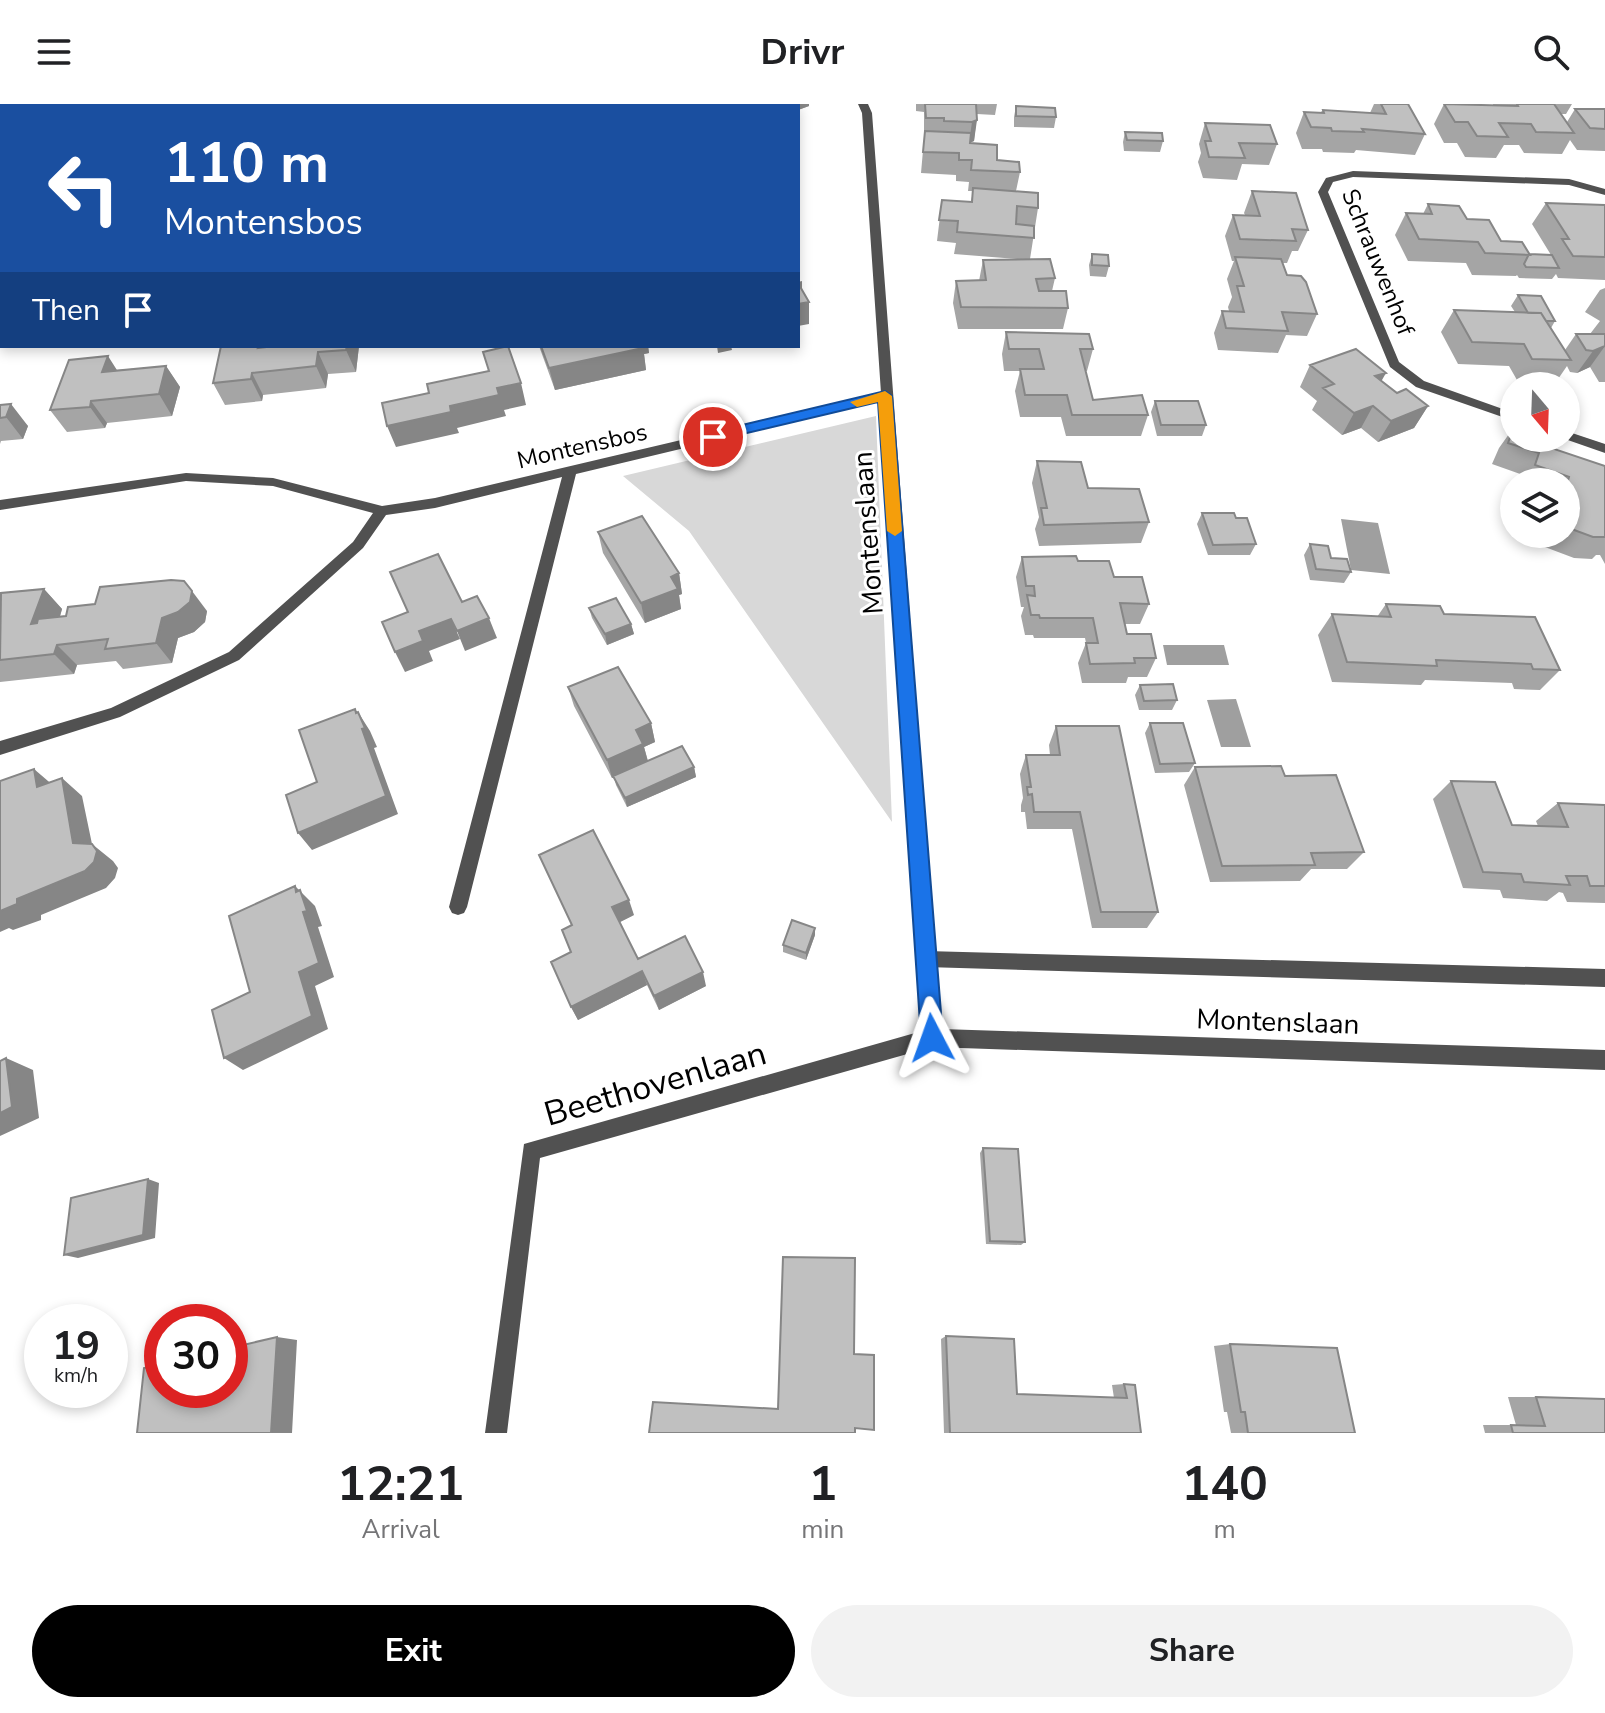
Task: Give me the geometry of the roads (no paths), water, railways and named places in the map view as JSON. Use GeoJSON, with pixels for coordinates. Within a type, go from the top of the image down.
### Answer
{"type":"FeatureCollection","features":[{"type":"Feature","properties":{"kind":"street","name":"Montenslaan"},"geometry":{"type":"LineString","coordinates":[[863,104],[867,113],[932,1038],[1605,1060]]}},
{"type":"Feature","properties":{"kind":"street","name":"Schrauwenhof"},"geometry":{"type":"LineString","coordinates":[[1500,412],[1420,384],[1394,364],[1323,192],[1329,180],[1353,174],[1569,182],[1605,192]]}},
{"type":"Feature","properties":{"kind":"street","name":"Montensbos"},"geometry":{"type":"LineString","coordinates":[[0,505],[186,477],[273,482],[382,511],[435,503],[885,396]]}},
{"type":"Feature","properties":{"kind":"street"},"geometry":{"type":"LineString","coordinates":[[1580,440],[1605,449]]}},
{"type":"Feature","properties":{"kind":"street"},"geometry":{"type":"LineString","coordinates":[[458,907],[570,471]]}},
{"type":"Feature","properties":{"kind":"street"},"geometry":{"type":"LineString","coordinates":[[0,748],[115,713],[234,656],[358,545],[382,511]]}},
{"type":"Feature","properties":{"kind":"street","name":"Montenslaan"},"geometry":{"type":"LineString","coordinates":[[926,959],[1605,978]]}},
{"type":"Feature","properties":{"kind":"street","name":"Beethovenlaan"},"geometry":{"type":"LineString","coordinates":[[496,1433],[531,1151],[932,1038]]}}]}
